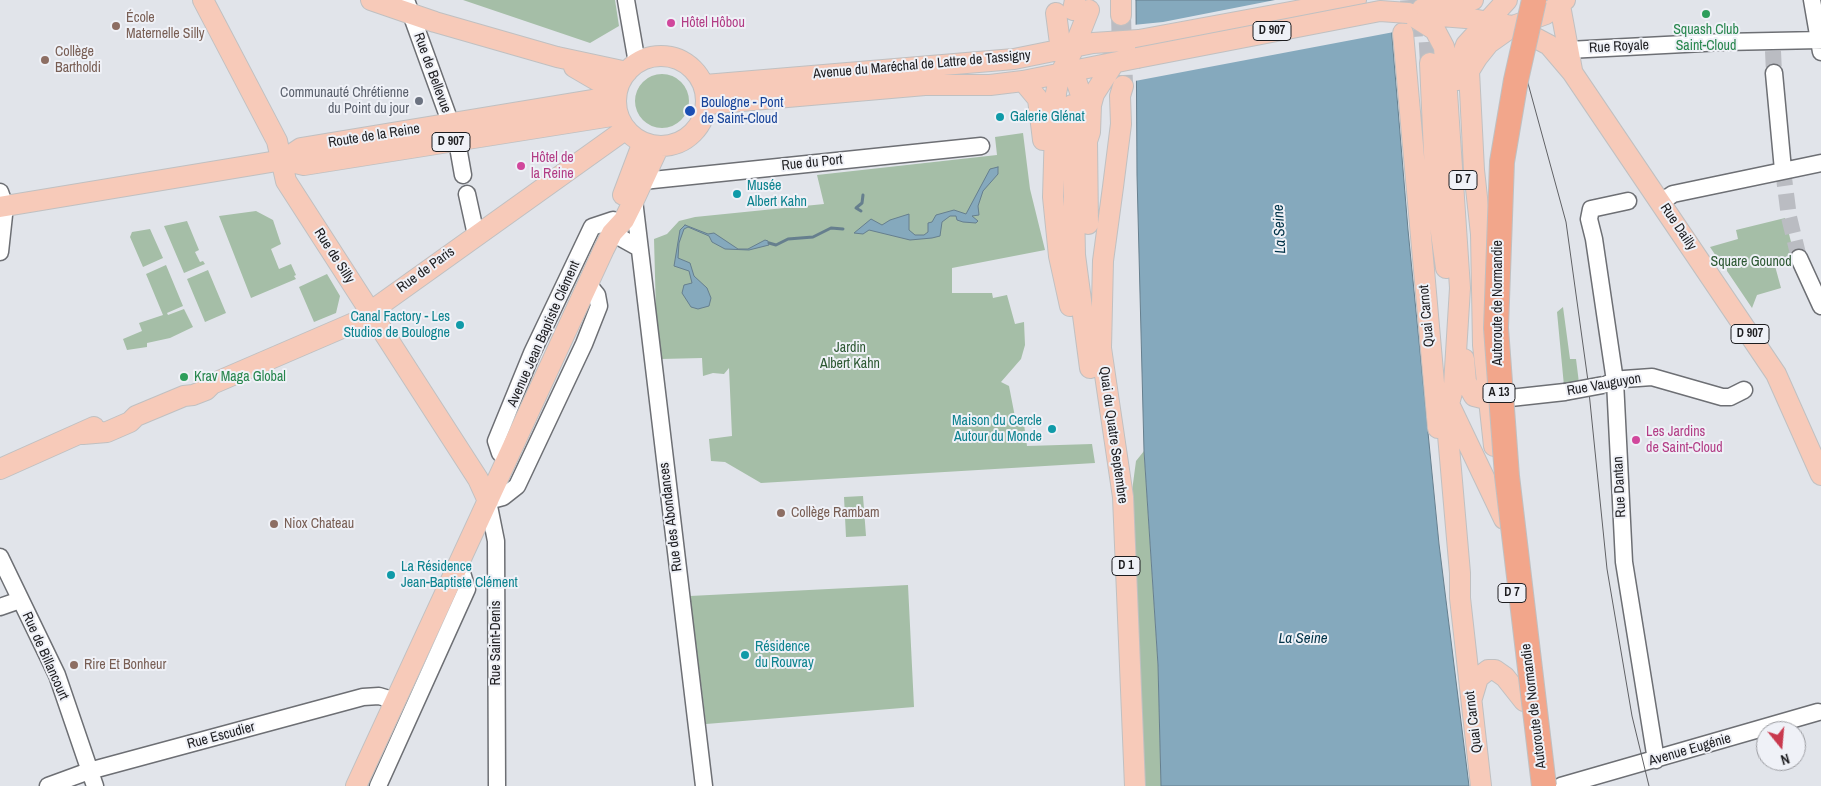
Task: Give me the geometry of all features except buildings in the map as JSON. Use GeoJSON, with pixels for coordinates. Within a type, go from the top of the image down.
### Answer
{"type":"FeatureCollection","features":[{"type":"Feature","properties":{"kind":"highway","name":"Autoroute de Normandie"},"geometry":{"type":"LineString","coordinates":[[1522,0],[1504,78],[1491,160],[1487,196],[1484,328],[1495,478],[1532,786]]}},
{"type":"Feature","properties":{"kind":"highway","name":"Autoroute de Normandie"},"geometry":{"type":"LineString","coordinates":[[1534,0],[1516,80],[1502,162],[1496,328],[1507,476],[1544,786]]}},
{"type":"Feature","properties":{"kind":"main road","name":"Rue de Silly"},"geometry":{"type":"LineString","coordinates":[[203,0],[274,134],[283,160],[286,181],[478,479],[488,501]]}},
{"type":"Feature","properties":{"kind":"main road"},"geometry":{"type":"LineString","coordinates":[[371,0],[406,4],[469,30],[557,57],[632,67],[658,56],[680,60],[693,68],[706,94],[704,118],[693,133],[678,143],[651,144],[619,108],[557,57]]}},
{"type":"Feature","properties":{"kind":"main road","name":"D 907"},"geometry":{"type":"LineString","coordinates":[[1138,49],[1356,0]]}},
{"type":"Feature","properties":{"kind":"main road"},"geometry":{"type":"LineString","coordinates":[[1408,13],[1435,5],[1473,0]]}},
{"type":"Feature","properties":{"kind":"main road","name":"D 7"},"geometry":{"type":"LineString","coordinates":[[1486,21],[1507,0]]}},
{"type":"Feature","properties":{"kind":"main road","name":"D 907"},"geometry":{"type":"LineString","coordinates":[[1138,49],[1380,11],[1486,21],[1513,26],[1546,14],[1561,2]]}},
{"type":"Feature","properties":{"kind":"main road","name":"D 907"},"geometry":{"type":"LineString","coordinates":[[1561,2],[1572,72]]}},
{"type":"Feature","properties":{"kind":"main road"},"geometry":{"type":"LineString","coordinates":[[1073,10],[1112,40]]}},
{"type":"Feature","properties":{"kind":"main road"},"geometry":{"type":"LineString","coordinates":[[1035,56],[1073,10]]}},
{"type":"Feature","properties":{"kind":"main road"},"geometry":{"type":"LineString","coordinates":[[1073,10],[1067,61],[1056,93],[1053,197],[1059,256],[1073,317],[1095,353]]}},
{"type":"Feature","properties":{"kind":"main road","name":"Quai Carnot"},"geometry":{"type":"LineString","coordinates":[[1408,13],[1434,30],[1444,47],[1460,313],[1454,385],[1449,404],[1504,519]]}},
{"type":"Feature","properties":{"kind":"main road","name":"Quai Carnot"},"geometry":{"type":"LineString","coordinates":[[1483,345],[1474,326],[1458,84],[1460,64],[1466,44],[1486,21]]}},
{"type":"Feature","properties":{"kind":"main road","name":"Quai Carnot"},"geometry":{"type":"LineString","coordinates":[[1513,26],[1489,43],[1469,72],[1474,170],[1481,234],[1483,345],[1504,519],[1532,786]]}},
{"type":"Feature","properties":{"kind":"main road","name":"Rue Dailly"},"geometry":{"type":"LineString","coordinates":[[1513,26],[1546,42],[1572,72],[1776,374],[1821,475]]}},
{"type":"Feature","properties":{"kind":"main road","name":"Quai Carnot"},"geometry":{"type":"LineString","coordinates":[[1460,598],[1452,572],[1443,487],[1408,35],[1439,309],[1442,369],[1449,404],[1450,469],[1460,574],[1460,598],[1481,786]]}},
{"type":"Feature","properties":{"kind":"main road","name":"Avenue du Maréchal de Lattre de Tassigny"},"geometry":{"type":"LineString","coordinates":[[706,94],[925,85],[990,85],[1023,81],[1112,40],[1138,49]]}},
{"type":"Feature","properties":{"kind":"main road"},"geometry":{"type":"LineString","coordinates":[[925,85],[966,74],[1015,70],[1128,49],[1138,49]]}},
{"type":"Feature","properties":{"kind":"main road","name":"Avenue du Maréchal de Lattre de Tassigny"},"geometry":{"type":"LineString","coordinates":[[706,94],[1035,56],[1067,61],[1114,63],[1138,49]]}},
{"type":"Feature","properties":{"kind":"main road"},"geometry":{"type":"LineString","coordinates":[[1067,61],[1082,98],[1083,132],[1087,141]]}},
{"type":"Feature","properties":{"kind":"main road"},"geometry":{"type":"LineString","coordinates":[[1095,353],[1090,288],[1087,141],[1093,98],[1114,63]]}},
{"type":"Feature","properties":{"kind":"main road","name":"Quai Carnot"},"geometry":{"type":"LineString","coordinates":[[1430,64],[1436,197],[1452,322],[1454,385]]}},
{"type":"Feature","properties":{"kind":"main road"},"geometry":{"type":"LineString","coordinates":[[619,108],[632,67]]}},
{"type":"Feature","properties":{"kind":"main road"},"geometry":{"type":"LineString","coordinates":[[1023,81],[1038,99],[1042,114],[1044,155],[1054,174]]}},
{"type":"Feature","properties":{"kind":"main road","name":"Quai du Quatre Septembre"},"geometry":{"type":"LineString","coordinates":[[1122,786],[1111,497],[1095,353],[1102,261],[1121,124],[1120,96],[1123,86]]}},
{"type":"Feature","properties":{"kind":"main road","name":"Quai du Quatre Septembre"},"geometry":{"type":"LineString","coordinates":[[1072,105],[1075,255],[1123,497],[1135,786]]}},
{"type":"Feature","properties":{"kind":"main road","name":"Route de la Reine"},"geometry":{"type":"LineString","coordinates":[[2,202],[283,160],[300,148],[453,132],[619,108]]}},
{"type":"Feature","properties":{"kind":"main road","name":"Rue de Paris"},"geometry":{"type":"LineString","coordinates":[[0,469],[125,416],[136,416],[184,396],[194,395],[206,390],[212,384],[350,324],[476,235],[619,108]]}},
{"type":"Feature","properties":{"kind":"main road","name":"Avenue Jean Baptiste Clément"},"geometry":{"type":"LineString","coordinates":[[612,226],[624,220],[634,200],[643,181],[651,144]]}},
{"type":"Feature","properties":{"kind":"main road","name":"Avenue Jean Baptiste Clément"},"geometry":{"type":"LineString","coordinates":[[356,786],[651,144]]}},
{"type":"Feature","properties":{"kind":"main road"},"geometry":{"type":"LineString","coordinates":[[1460,313],[1466,382],[1474,396],[1490,400]]}},
{"type":"Feature","properties":{"kind":"main road"},"geometry":{"type":"LineString","coordinates":[[1471,700],[1478,678],[1488,670],[1495,670],[1505,677],[1524,701]]}},
{"type":"Feature","properties":{"kind":"street"},"geometry":{"type":"LineString","coordinates":[[626,0],[632,67]]}},
{"type":"Feature","properties":{"kind":"street"},"geometry":{"type":"LineString","coordinates":[[1812,0],[1820,44]]}},
{"type":"Feature","properties":{"kind":"street","name":"Rue de Bellevue"},"geometry":{"type":"LineString","coordinates":[[406,4],[453,132],[463,175]]}},
{"type":"Feature","properties":{"kind":"street","name":"Rue Royale"},"geometry":{"type":"LineString","coordinates":[[1568,50],[1820,44]]}},
{"type":"Feature","properties":{"kind":"street"},"geometry":{"type":"LineString","coordinates":[[1774,73],[1783,170]]}},
{"type":"Feature","properties":{"kind":"street","name":"Rue du Port"},"geometry":{"type":"LineString","coordinates":[[643,181],[671,180],[981,146]]}},
{"type":"Feature","properties":{"kind":"street"},"geometry":{"type":"LineString","coordinates":[[1661,202],[1673,194],[1821,163]]}},
{"type":"Feature","properties":{"kind":"street"},"geometry":{"type":"LineString","coordinates":[[467,194],[476,235]]}},
{"type":"Feature","properties":{"kind":"street","name":"Rue des Abondances"},"geometry":{"type":"LineString","coordinates":[[634,200],[675,560],[704,786]]}},
{"type":"Feature","properties":{"kind":"street","name":"Rue Dantan"},"geometry":{"type":"LineString","coordinates":[[1628,201],[1591,209],[1589,219],[1594,239],[1609,383],[1624,562],[1656,760]]}},
{"type":"Feature","properties":{"kind":"street"},"geometry":{"type":"LineString","coordinates":[[0,252],[2,202]]}},
{"type":"Feature","properties":{"kind":"street"},"geometry":{"type":"LineString","coordinates":[[612,226],[639,248]]}},
{"type":"Feature","properties":{"kind":"street","name":"Avenue Jean Baptiste Clément"},"geometry":{"type":"LineString","coordinates":[[507,459],[500,453],[496,441],[532,354],[592,227],[612,226]]}},
{"type":"Feature","properties":{"kind":"street"},"geometry":{"type":"LineString","coordinates":[[1799,258],[1821,306]]}},
{"type":"Feature","properties":{"kind":"street","name":"Avenue Jean Baptiste Clément"},"geometry":{"type":"LineString","coordinates":[[488,501],[503,498],[517,486],[584,344],[599,306],[597,295],[588,284]]}},
{"type":"Feature","properties":{"kind":"street","name":"Rue Vauguyon"},"geometry":{"type":"LineString","coordinates":[[1490,400],[1565,392],[1652,377],[1722,397],[1730,398],[1744,390]]}},
{"type":"Feature","properties":{"kind":"street","name":"Rue Saint-Denis"},"geometry":{"type":"LineString","coordinates":[[488,501],[496,541],[497,786]]}},
{"type":"Feature","properties":{"kind":"street","name":"Rue de Billancourt"},"geometry":{"type":"LineString","coordinates":[[0,557],[57,675],[92,778]]}},
{"type":"Feature","properties":{"kind":"street"},"geometry":{"type":"LineString","coordinates":[[378,786],[467,589],[461,575],[459,562]]}},
{"type":"Feature","properties":{"kind":"street"},"geometry":{"type":"LineString","coordinates":[[0,607],[20,600]]}},
{"type":"Feature","properties":{"kind":"street","name":"Rue Escudier"},"geometry":{"type":"LineString","coordinates":[[48,786],[92,778],[362,697],[379,696],[396,701]]}},
{"type":"Feature","properties":{"kind":"street","name":"Avenue Eugénie"},"geometry":{"type":"LineString","coordinates":[[1561,786],[1818,712]]}},
{"type":"Feature","properties":{"kind":"green space"},"geometry":{"type":"Polygon","coordinates":[[[463,0],[615,0],[619,26],[590,43],[463,0]]]}},
{"type":"Feature","properties":{"kind":"green space"},"geometry":{"type":"Polygon","coordinates":[[[662,74],[672,76],[681,82],[687,91],[689,101],[687,111],[681,120],[672,126],[662,128],[652,126],[643,120],[637,111],[635,101],[637,91],[643,82],[652,76],[662,74]]]}},
{"type":"Feature","properties":{"kind":"green space","name":"Jardin Albert Kahn"},"geometry":{"type":"Polygon","coordinates":[[[1023,133],[1030,189],[1045,250],[952,268],[952,293],[992,293],[993,298],[1007,295],[1015,324],[1024,322],[1025,345],[1021,359],[1001,382],[1009,386],[1015,417],[1023,417],[1027,446],[1092,444],[1095,463],[761,483],[725,462],[711,461],[709,439],[732,436],[729,368],[724,374],[713,373],[703,376],[702,358],[661,359],[656,313],[654,239],[667,234],[679,221],[695,217],[824,204],[817,175],[997,155],[995,137],[1023,133]]]}},
{"type":"Feature","properties":{"kind":"green space"},"geometry":{"type":"Polygon","coordinates":[[[256,211],[273,220],[281,244],[271,249],[279,269],[291,264],[296,279],[251,298],[219,216],[256,211]]]}},
{"type":"Feature","properties":{"kind":"green space","name":"Square Gounod"},"geometry":{"type":"Polygon","coordinates":[[[1785,218],[1796,262],[1775,266],[1781,288],[1757,295],[1752,308],[1727,271],[1727,259],[1716,256],[1710,247],[1738,239],[1736,230],[1785,218]]]}},
{"type":"Feature","properties":{"kind":"green space"},"geometry":{"type":"Polygon","coordinates":[[[187,221],[199,250],[195,252],[200,262],[203,261],[205,264],[184,273],[164,226],[187,221]]]}},
{"type":"Feature","properties":{"kind":"green space"},"geometry":{"type":"Polygon","coordinates":[[[150,229],[163,258],[143,267],[130,237],[132,232],[150,229]]]}},
{"type":"Feature","properties":{"kind":"green space"},"geometry":{"type":"Polygon","coordinates":[[[166,265],[183,306],[167,313],[168,315],[184,309],[193,327],[170,338],[147,343],[147,347],[127,350],[123,339],[142,331],[139,323],[163,315],[146,274],[166,265]]]}},
{"type":"Feature","properties":{"kind":"green space"},"geometry":{"type":"Polygon","coordinates":[[[208,270],[226,313],[205,322],[187,279],[208,270]]]}},
{"type":"Feature","properties":{"kind":"green space"},"geometry":{"type":"Polygon","coordinates":[[[327,274],[340,296],[336,313],[314,322],[299,287],[327,274]]]}},
{"type":"Feature","properties":{"kind":"green space"},"geometry":{"type":"Polygon","coordinates":[[[1563,307],[1570,359],[1576,359],[1579,383],[1564,386],[1557,312],[1563,307]]]}},
{"type":"Feature","properties":{"kind":"green space"},"geometry":{"type":"Polygon","coordinates":[[[1144,451],[1158,665],[1161,786],[1141,786],[1130,506],[1136,461],[1144,451]]]}},
{"type":"Feature","properties":{"kind":"green space"},"geometry":{"type":"Polygon","coordinates":[[[863,496],[866,536],[846,537],[844,497],[863,496]]]}},
{"type":"Feature","properties":{"kind":"green space","name":"Résidence du Rouvray"},"geometry":{"type":"Polygon","coordinates":[[[908,585],[914,707],[706,724],[690,596],[908,585]]]}},
{"type":"Feature","properties":{"kind":"water","name":"La Seine"},"geometry":{"type":"Polygon","coordinates":[[[1136,0],[1389,0],[1408,230],[1439,544],[1469,786],[1161,786],[1158,665],[1144,451],[1137,175],[1136,0]]]}},
{"type":"Feature","properties":{"kind":"water"},"geometry":{"type":"Polygon","coordinates":[[[998,167],[998,174],[983,191],[978,206],[979,215],[972,216],[978,221],[976,223],[963,222],[957,220],[956,216],[950,216],[942,222],[940,236],[910,240],[869,230],[863,234],[854,233],[871,219],[882,225],[890,220],[909,214],[909,230],[915,235],[924,235],[928,232],[928,223],[932,222],[936,215],[954,210],[966,214],[990,169],[998,167]]]}},
{"type":"Feature","properties":{"kind":"water"},"geometry":{"type":"Polygon","coordinates":[[[685,225],[708,234],[714,233],[738,249],[748,249],[765,240],[768,241],[769,245],[749,250],[725,249],[712,242],[709,236],[688,227],[684,229],[679,243],[678,258],[690,263],[694,276],[707,288],[711,298],[709,306],[698,309],[691,307],[682,293],[684,285],[692,283],[689,271],[674,266],[680,230],[685,225]]]}},
{"type":"Feature","properties":{"kind":"pier"},"geometry":{"type":"Polygon","coordinates":[[[1275,0],[1392,0],[1394,32],[1135,81],[1133,25],[1163,22],[1275,0]]]}},
{"type":"Feature","properties":{"kind":"waterway"},"geometry":{"type":"LineString","coordinates":[[861,211],[856,208],[862,203],[863,195]]}},
{"type":"Feature","properties":{"kind":"waterway"},"geometry":{"type":"LineString","coordinates":[[769,243],[776,245],[788,239],[813,237],[831,228],[843,229]]}},
{"type":"Feature","properties":{"kind":"tunnel"},"geometry":{"type":"LineString","coordinates":[[1410,0],[1413,37]]}},
{"type":"Feature","properties":{"kind":"tunnel"},"geometry":{"type":"LineString","coordinates":[[1427,12],[1430,63]]}},
{"type":"Feature","properties":{"kind":"tunnel"},"geometry":{"type":"LineString","coordinates":[[1121,15],[1123,86]]}},
{"type":"Feature","properties":{"kind":"tunnel"},"geometry":{"type":"LineString","coordinates":[[1773,51],[1774,73]]}},
{"type":"Feature","properties":{"kind":"tunnel"},"geometry":{"type":"LineString","coordinates":[[1783,170],[1789,217],[1799,258]]}},
{"type":"Feature","properties":{"kind":"tram line"},"geometry":{"type":"LineString","coordinates":[[1526,76],[1566,222],[1588,381]]}},
{"type":"Feature","properties":{"kind":"tram line"},"geometry":{"type":"LineString","coordinates":[[1589,392],[1607,569],[1632,716],[1649,786]]}},
{"type":"Feature","properties":{"kind":"place","name":"Squash Club Saint-Cloud"},"geometry":{"type":"Point","coordinates":[1706,14]}},
{"type":"Feature","properties":{"kind":"place","name":"Hôtel Hôbou"},"geometry":{"type":"Point","coordinates":[671,23]}},
{"type":"Feature","properties":{"kind":"place","name":"École Maternelle Silly"},"geometry":{"type":"Point","coordinates":[116,26]}},
{"type":"Feature","properties":{"kind":"place","name":"Collège Bartholdi"},"geometry":{"type":"Point","coordinates":[45,60]}},
{"type":"Feature","properties":{"kind":"place","name":"Communauté Chrétienne du Point du jour"},"geometry":{"type":"Point","coordinates":[419,101]}},
{"type":"Feature","properties":{"kind":"place","name":"Boulogne - Pont de Saint-Cloud"},"geometry":{"type":"Point","coordinates":[690,111]}},
{"type":"Feature","properties":{"kind":"place","name":"Galerie Glénat"},"geometry":{"type":"Point","coordinates":[1000,117]}},
{"type":"Feature","properties":{"kind":"place","name":"Hôtel de la Reine"},"geometry":{"type":"Point","coordinates":[521,166]}},
{"type":"Feature","properties":{"kind":"place","name":"Musée Albert Kahn"},"geometry":{"type":"Point","coordinates":[737,194]}},
{"type":"Feature","properties":{"kind":"place","name":"Canal Factory - Les Studios de Boulogne"},"geometry":{"type":"Point","coordinates":[460,325]}},
{"type":"Feature","properties":{"kind":"place","name":"Krav Maga Global"},"geometry":{"type":"Point","coordinates":[184,377]}},
{"type":"Feature","properties":{"kind":"place","name":"Maison du Cercle Autour du Monde"},"geometry":{"type":"Point","coordinates":[1052,429]}},
{"type":"Feature","properties":{"kind":"place","name":"Les Jardins de Saint-Cloud"},"geometry":{"type":"Point","coordinates":[1636,440]}},
{"type":"Feature","properties":{"kind":"place","name":"Collège Rambam"},"geometry":{"type":"Point","coordinates":[781,513]}},
{"type":"Feature","properties":{"kind":"place","name":"Niox Chateau"},"geometry":{"type":"Point","coordinates":[274,524]}},
{"type":"Feature","properties":{"kind":"place","name":"La Résidence Jean-Baptiste Clément"},"geometry":{"type":"Point","coordinates":[391,575]}},
{"type":"Feature","properties":{"kind":"place","name":"Résidence du Rouvray"},"geometry":{"type":"Point","coordinates":[745,655]}},
{"type":"Feature","properties":{"kind":"place","name":"Rire Et Bonheur"},"geometry":{"type":"Point","coordinates":[74,665]}}]}
